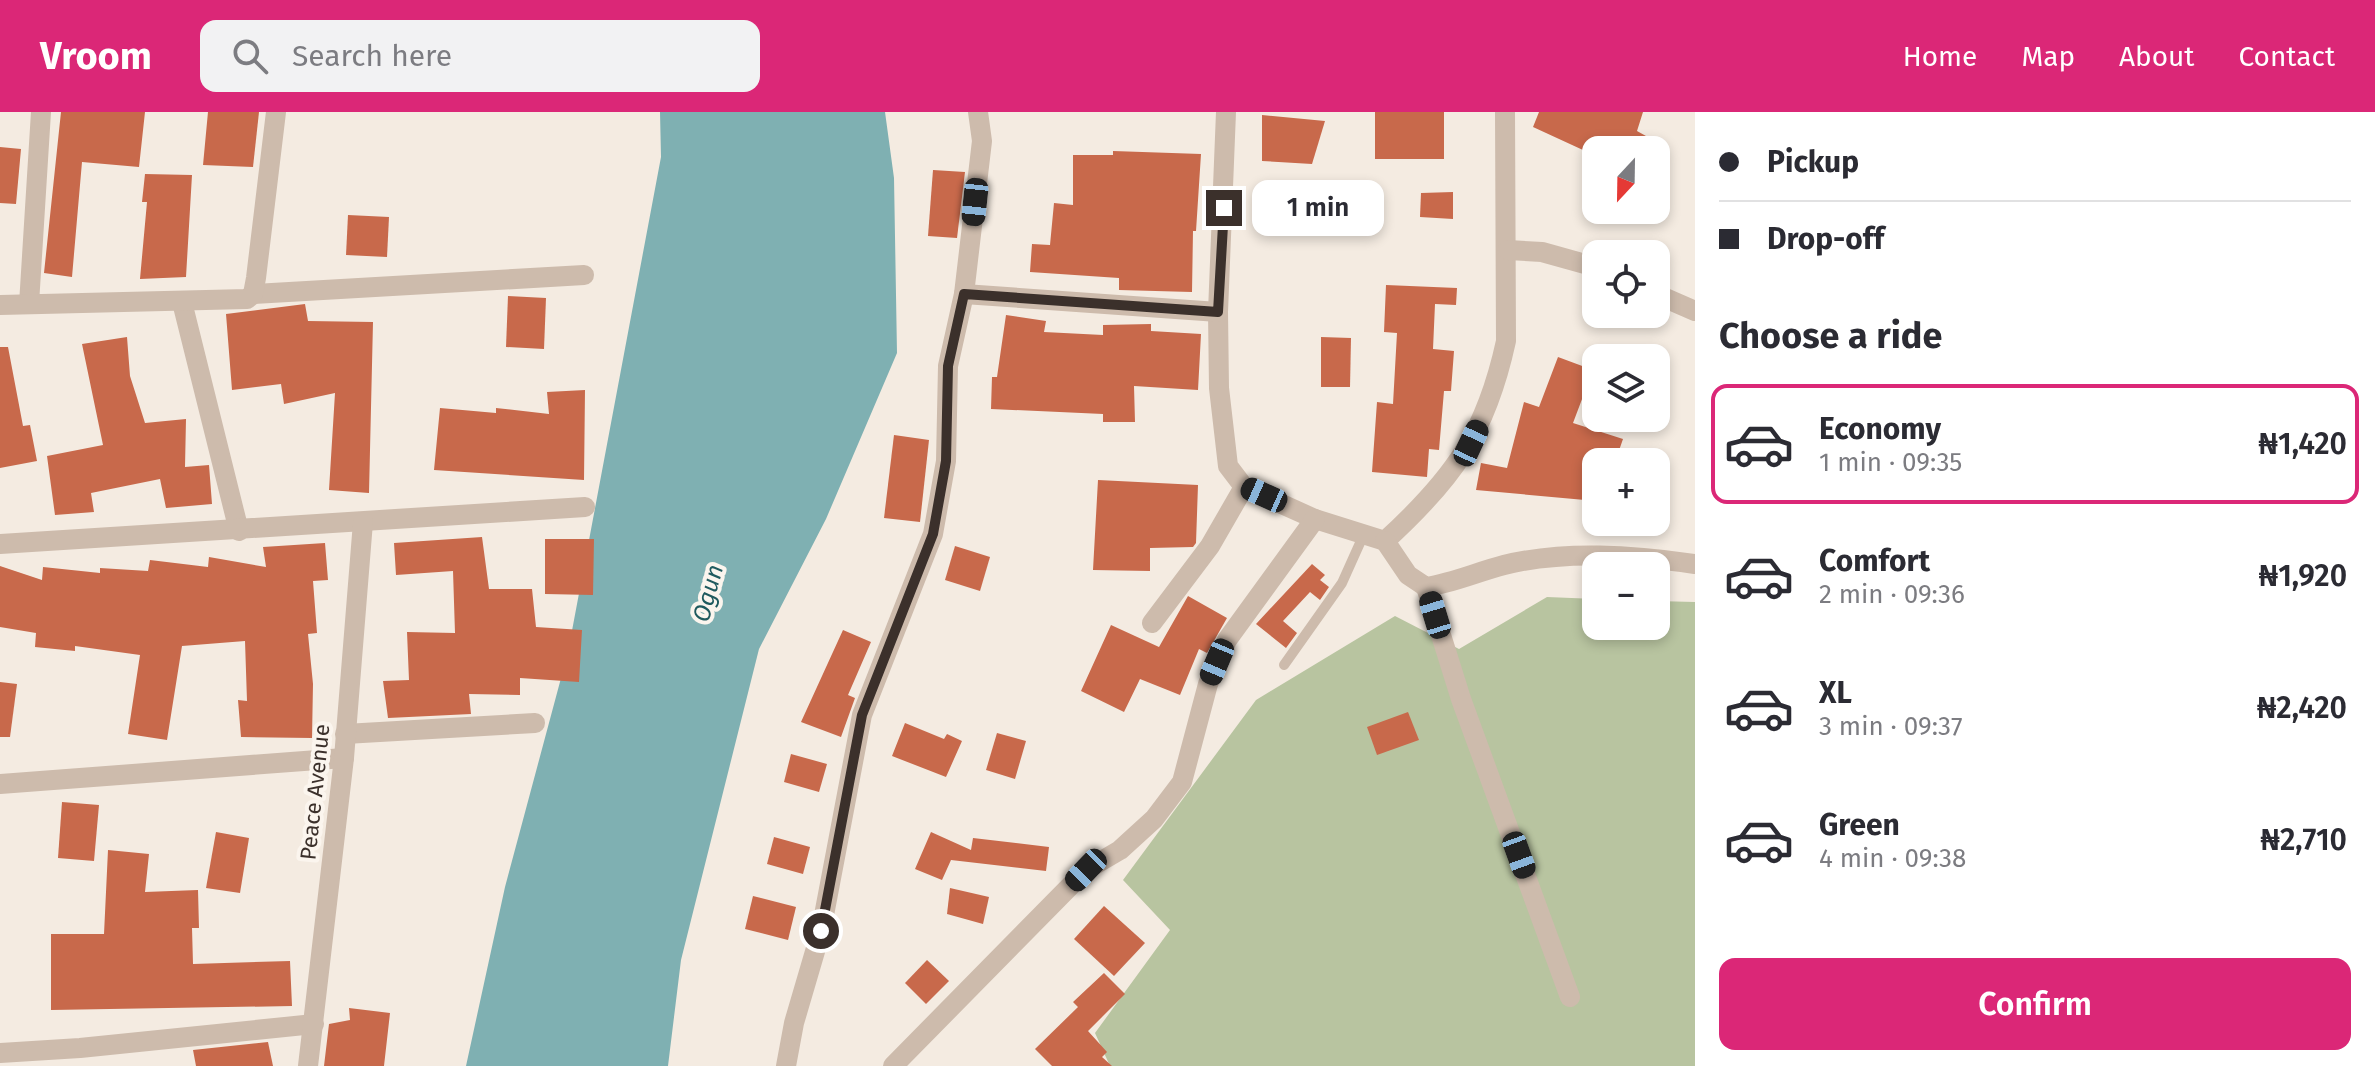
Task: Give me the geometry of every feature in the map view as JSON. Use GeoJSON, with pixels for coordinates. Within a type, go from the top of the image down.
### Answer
{"type":"FeatureCollection","features":[{"type":"Feature","properties":{"kind":"street"},"geometry":{"type":"LineString","coordinates":[[29,304],[41,112]]}},
{"type":"Feature","properties":{"kind":"street"},"geometry":{"type":"LineString","coordinates":[[253,294],[276,112]]}},
{"type":"Feature","properties":{"kind":"street"},"geometry":{"type":"LineString","coordinates":[[786,1066],[794,1023],[821,931],[862,715],[933,534],[946,461],[948,366],[964,294],[982,141],[978,112]]}},
{"type":"Feature","properties":{"kind":"street"},"geometry":{"type":"LineString","coordinates":[[1226,112],[1218,312],[1219,388],[1228,466],[1244,487],[1315,519],[1385,541],[1408,575],[1426,587],[1461,699],[1570,997]]}},
{"type":"Feature","properties":{"kind":"street"},"geometry":{"type":"LineString","coordinates":[[1385,541],[1445,483],[1471,443],[1489,404],[1506,341],[1505,112]]}},
{"type":"Feature","properties":{"kind":"street"},"geometry":{"type":"LineString","coordinates":[[1508,250],[1542,252],[1582,263]]}},
{"type":"Feature","properties":{"kind":"street"},"geometry":{"type":"LineString","coordinates":[[0,305],[247,299],[253,294],[584,275]]}},
{"type":"Feature","properties":{"kind":"street"},"geometry":{"type":"LineString","coordinates":[[964,294],[1218,312]]}},
{"type":"Feature","properties":{"kind":"street"},"geometry":{"type":"LineString","coordinates":[[1670,300],[1695,311]]}},
{"type":"Feature","properties":{"kind":"street"},"geometry":{"type":"LineString","coordinates":[[182,302],[239,531]]}},
{"type":"Feature","properties":{"kind":"street"},"geometry":{"type":"LineString","coordinates":[[1152,623],[1210,546],[1244,487]]}},
{"type":"Feature","properties":{"kind":"street"},"geometry":{"type":"LineString","coordinates":[[0,544],[585,507]]}},
{"type":"Feature","properties":{"kind":"street"},"geometry":{"type":"LineString","coordinates":[[893,1066],[1086,870],[1120,850],[1154,819],[1182,782],[1208,684],[1227,640],[1315,519]]}},
{"type":"Feature","properties":{"kind":"street","name":"Peace Avenue"},"geometry":{"type":"LineString","coordinates":[[308,1066],[344,758],[363,522]]}},
{"type":"Feature","properties":{"kind":"street"},"geometry":{"type":"LineString","coordinates":[[1426,587],[1504,565],[1555,557],[1641,557],[1695,564]]}},
{"type":"Feature","properties":{"kind":"street"},"geometry":{"type":"LineString","coordinates":[[345,734],[535,723]]}},
{"type":"Feature","properties":{"kind":"street"},"geometry":{"type":"LineString","coordinates":[[0,784],[344,758]]}},
{"type":"Feature","properties":{"kind":"street"},"geometry":{"type":"LineString","coordinates":[[0,1053],[79,1057],[314,1024]]}},
{"type":"Feature","properties":{"kind":"lane"},"geometry":{"type":"LineString","coordinates":[[1284,665],[1342,583],[1364,534]]}},
{"type":"Feature","properties":{"kind":"green space"},"geometry":{"type":"Polygon","coordinates":[[[1547,597],[1582,598],[1582,640],[1670,640],[1670,601],[1695,602],[1695,1066],[1110,1066],[1095,1033],[1170,930],[1123,880],[1256,700],[1395,616],[1459,649],[1547,597]]]}},
{"type":"Feature","properties":{"kind":"water","name":"Ogun"},"geometry":{"type":"Polygon","coordinates":[[[660,112],[885,112],[894,178],[897,353],[826,519],[759,649],[681,960],[668,1066],[466,1066],[505,887],[568,652],[661,157],[660,112]]]}},
{"type":"Feature","properties":{"kind":"building"},"geometry":{"type":"Polygon","coordinates":[[[61,112],[145,112],[139,167],[82,162],[72,277],[44,273],[61,112]]]}},
{"type":"Feature","properties":{"kind":"building"},"geometry":{"type":"Polygon","coordinates":[[[208,112],[259,112],[253,167],[203,165],[208,112]]]}},
{"type":"Feature","properties":{"kind":"building"},"geometry":{"type":"Polygon","coordinates":[[[1375,112],[1444,112],[1444,159],[1375,159],[1375,112]]]}},
{"type":"Feature","properties":{"kind":"building"},"geometry":{"type":"Polygon","coordinates":[[[1539,112],[1643,112],[1637,131],[1646,136],[1582,136],[1582,150],[1533,127],[1539,112]]]}},
{"type":"Feature","properties":{"kind":"building"},"geometry":{"type":"Polygon","coordinates":[[[1262,115],[1325,121],[1312,164],[1262,161],[1262,115]]]}},
{"type":"Feature","properties":{"kind":"building"},"geometry":{"type":"Polygon","coordinates":[[[0,147],[21,149],[16,204],[0,203],[0,147]]]}},
{"type":"Feature","properties":{"kind":"building"},"geometry":{"type":"Polygon","coordinates":[[[1113,151],[1201,154],[1196,231],[1193,231],[1192,292],[1119,290],[1119,278],[1030,272],[1032,244],[1050,245],[1054,203],[1073,205],[1073,155],[1113,155],[1113,151]]]}},
{"type":"Feature","properties":{"kind":"building"},"geometry":{"type":"Polygon","coordinates":[[[933,170],[965,172],[957,238],[928,236],[933,170]]]}},
{"type":"Feature","properties":{"kind":"building"},"geometry":{"type":"Polygon","coordinates":[[[145,174],[192,175],[186,277],[140,279],[147,202],[142,202],[145,174]]]}},
{"type":"Feature","properties":{"kind":"building"},"geometry":{"type":"Polygon","coordinates":[[[1453,192],[1453,219],[1420,217],[1421,193],[1453,192]]]}},
{"type":"Feature","properties":{"kind":"building"},"geometry":{"type":"Polygon","coordinates":[[[348,215],[389,217],[387,257],[346,255],[348,215]]]}},
{"type":"Feature","properties":{"kind":"building"},"geometry":{"type":"Polygon","coordinates":[[[1386,285],[1457,288],[1456,305],[1435,304],[1433,349],[1454,351],[1451,391],[1444,391],[1439,450],[1429,449],[1427,477],[1372,472],[1377,402],[1393,404],[1397,333],[1384,332],[1386,285]]]}},
{"type":"Feature","properties":{"kind":"building"},"geometry":{"type":"Polygon","coordinates":[[[508,296],[546,298],[544,349],[506,347],[508,296]]]}},
{"type":"Feature","properties":{"kind":"building"},"geometry":{"type":"Polygon","coordinates":[[[305,304],[308,321],[373,322],[369,493],[329,490],[335,393],[284,404],[281,384],[232,390],[226,314],[305,304]]]}},
{"type":"Feature","properties":{"kind":"building"},"geometry":{"type":"Polygon","coordinates":[[[1006,315],[1046,321],[1044,332],[1103,335],[1103,325],[1151,324],[1151,331],[1201,334],[1198,390],[1134,386],[1135,422],[1103,422],[1103,414],[991,409],[992,377],[997,377],[1006,315]]]}},
{"type":"Feature","properties":{"kind":"building"},"geometry":{"type":"Polygon","coordinates":[[[127,337],[130,376],[145,423],[186,419],[185,467],[209,465],[212,504],[166,508],[160,479],[91,493],[94,512],[55,515],[47,456],[103,445],[82,344],[127,337]]]}},
{"type":"Feature","properties":{"kind":"building"},"geometry":{"type":"Polygon","coordinates":[[[1321,337],[1351,338],[1350,387],[1321,387],[1321,337]]]}},
{"type":"Feature","properties":{"kind":"building"},"geometry":{"type":"Polygon","coordinates":[[[0,347],[8,347],[23,426],[30,425],[37,461],[0,468],[0,347]]]}},
{"type":"Feature","properties":{"kind":"building"},"geometry":{"type":"Polygon","coordinates":[[[1558,357],[1582,366],[1582,399],[1573,423],[1582,426],[1582,432],[1601,432],[1623,439],[1620,448],[1582,448],[1582,500],[1476,490],[1481,463],[1507,468],[1524,402],[1539,407],[1558,357]]]}},
{"type":"Feature","properties":{"kind":"building"},"geometry":{"type":"Polygon","coordinates":[[[585,390],[584,480],[434,470],[440,408],[496,413],[496,408],[549,414],[547,392],[585,390]]]}},
{"type":"Feature","properties":{"kind":"building"},"geometry":{"type":"Polygon","coordinates":[[[894,435],[929,440],[920,522],[884,518],[894,435]]]}},
{"type":"Feature","properties":{"kind":"building"},"geometry":{"type":"Polygon","coordinates":[[[1098,480],[1198,485],[1196,543],[1193,547],[1150,548],[1150,571],[1093,570],[1098,480]]]}},
{"type":"Feature","properties":{"kind":"building"},"geometry":{"type":"Polygon","coordinates":[[[482,537],[489,589],[532,589],[536,627],[582,630],[579,682],[520,678],[520,695],[469,694],[471,714],[388,718],[383,681],[409,680],[407,632],[455,633],[453,571],[396,575],[394,543],[482,537]]]}},
{"type":"Feature","properties":{"kind":"building"},"geometry":{"type":"Polygon","coordinates":[[[545,539],[594,539],[593,595],[545,594],[545,539]]]}},
{"type":"Feature","properties":{"kind":"building"},"geometry":{"type":"Polygon","coordinates":[[[325,543],[328,580],[313,581],[317,633],[308,634],[313,684],[312,738],[241,737],[238,700],[247,701],[245,641],[182,646],[167,740],[128,734],[140,655],[75,646],[75,651],[35,647],[36,633],[0,627],[0,566],[42,580],[43,567],[100,573],[100,568],[148,571],[150,560],[208,567],[209,557],[266,567],[263,547],[325,543]]]}},
{"type":"Feature","properties":{"kind":"building"},"geometry":{"type":"Polygon","coordinates":[[[955,546],[990,557],[980,591],[945,580],[955,546]]]}},
{"type":"Feature","properties":{"kind":"building"},"geometry":{"type":"Polygon","coordinates":[[[1312,564],[1325,575],[1320,580],[1329,587],[1320,600],[1310,592],[1283,621],[1297,633],[1286,648],[1256,624],[1312,564]]]}},
{"type":"Feature","properties":{"kind":"building"},"geometry":{"type":"Polygon","coordinates":[[[1188,596],[1227,618],[1207,653],[1199,649],[1180,695],[1140,679],[1124,712],[1081,691],[1111,625],[1159,647],[1188,596]]]}},
{"type":"Feature","properties":{"kind":"building"},"geometry":{"type":"Polygon","coordinates":[[[843,630],[871,642],[848,695],[855,698],[841,737],[801,722],[843,630]]]}},
{"type":"Feature","properties":{"kind":"building"},"geometry":{"type":"Polygon","coordinates":[[[0,682],[17,684],[10,737],[0,737],[0,682]]]}},
{"type":"Feature","properties":{"kind":"building"},"geometry":{"type":"Polygon","coordinates":[[[1408,712],[1419,740],[1377,755],[1367,727],[1408,712]]]}},
{"type":"Feature","properties":{"kind":"building"},"geometry":{"type":"Polygon","coordinates":[[[905,723],[944,739],[947,734],[962,741],[946,777],[892,756],[905,723]]]}},
{"type":"Feature","properties":{"kind":"building"},"geometry":{"type":"Polygon","coordinates":[[[997,733],[1026,741],[1015,779],[986,770],[997,733]]]}},
{"type":"Feature","properties":{"kind":"building"},"geometry":{"type":"Polygon","coordinates":[[[791,754],[827,764],[819,792],[784,782],[791,754]]]}},
{"type":"Feature","properties":{"kind":"building"},"geometry":{"type":"Polygon","coordinates":[[[62,802],[99,805],[94,861],[58,858],[62,802]]]}},
{"type":"Feature","properties":{"kind":"building"},"geometry":{"type":"Polygon","coordinates":[[[216,832],[249,838],[240,893],[206,888],[216,832]]]}},
{"type":"Feature","properties":{"kind":"building"},"geometry":{"type":"Polygon","coordinates":[[[931,832],[971,850],[973,838],[1049,847],[1046,871],[951,860],[942,880],[915,869],[931,832]]]}},
{"type":"Feature","properties":{"kind":"building"},"geometry":{"type":"Polygon","coordinates":[[[774,837],[810,847],[803,874],[767,864],[774,837]]]}},
{"type":"Feature","properties":{"kind":"building"},"geometry":{"type":"Polygon","coordinates":[[[108,850],[149,854],[145,892],[198,890],[199,928],[192,928],[193,964],[290,961],[292,1006],[51,1010],[51,934],[104,934],[108,850]]]}},
{"type":"Feature","properties":{"kind":"building"},"geometry":{"type":"Polygon","coordinates":[[[950,888],[989,897],[983,924],[947,914],[950,888]]]}},
{"type":"Feature","properties":{"kind":"building"},"geometry":{"type":"Polygon","coordinates":[[[753,896],[796,907],[788,940],[745,929],[753,896]]]}},
{"type":"Feature","properties":{"kind":"building"},"geometry":{"type":"Polygon","coordinates":[[[1104,906],[1145,943],[1114,976],[1074,939],[1104,906]]]}},
{"type":"Feature","properties":{"kind":"building"},"geometry":{"type":"Polygon","coordinates":[[[927,960],[949,981],[926,1004],[905,983],[927,960]]]}},
{"type":"Feature","properties":{"kind":"building"},"geometry":{"type":"Polygon","coordinates":[[[1104,973],[1125,994],[1088,1031],[1107,1052],[1102,1057],[1112,1066],[1052,1066],[1035,1049],[1078,1007],[1073,1002],[1104,973]]]}},
{"type":"Feature","properties":{"kind":"building"},"geometry":{"type":"Polygon","coordinates":[[[349,1008],[390,1013],[384,1066],[324,1066],[329,1024],[350,1020],[349,1008]]]}},
{"type":"Feature","properties":{"kind":"building"},"geometry":{"type":"Polygon","coordinates":[[[268,1042],[273,1066],[196,1066],[193,1050],[268,1042]]]}},
{"type":"Feature","properties":{"kind":"route"},"geometry":{"type":"LineString","coordinates":[[821,931],[862,715],[933,534],[946,461],[948,366],[964,294],[1218,312],[1224,208]]}}]}
